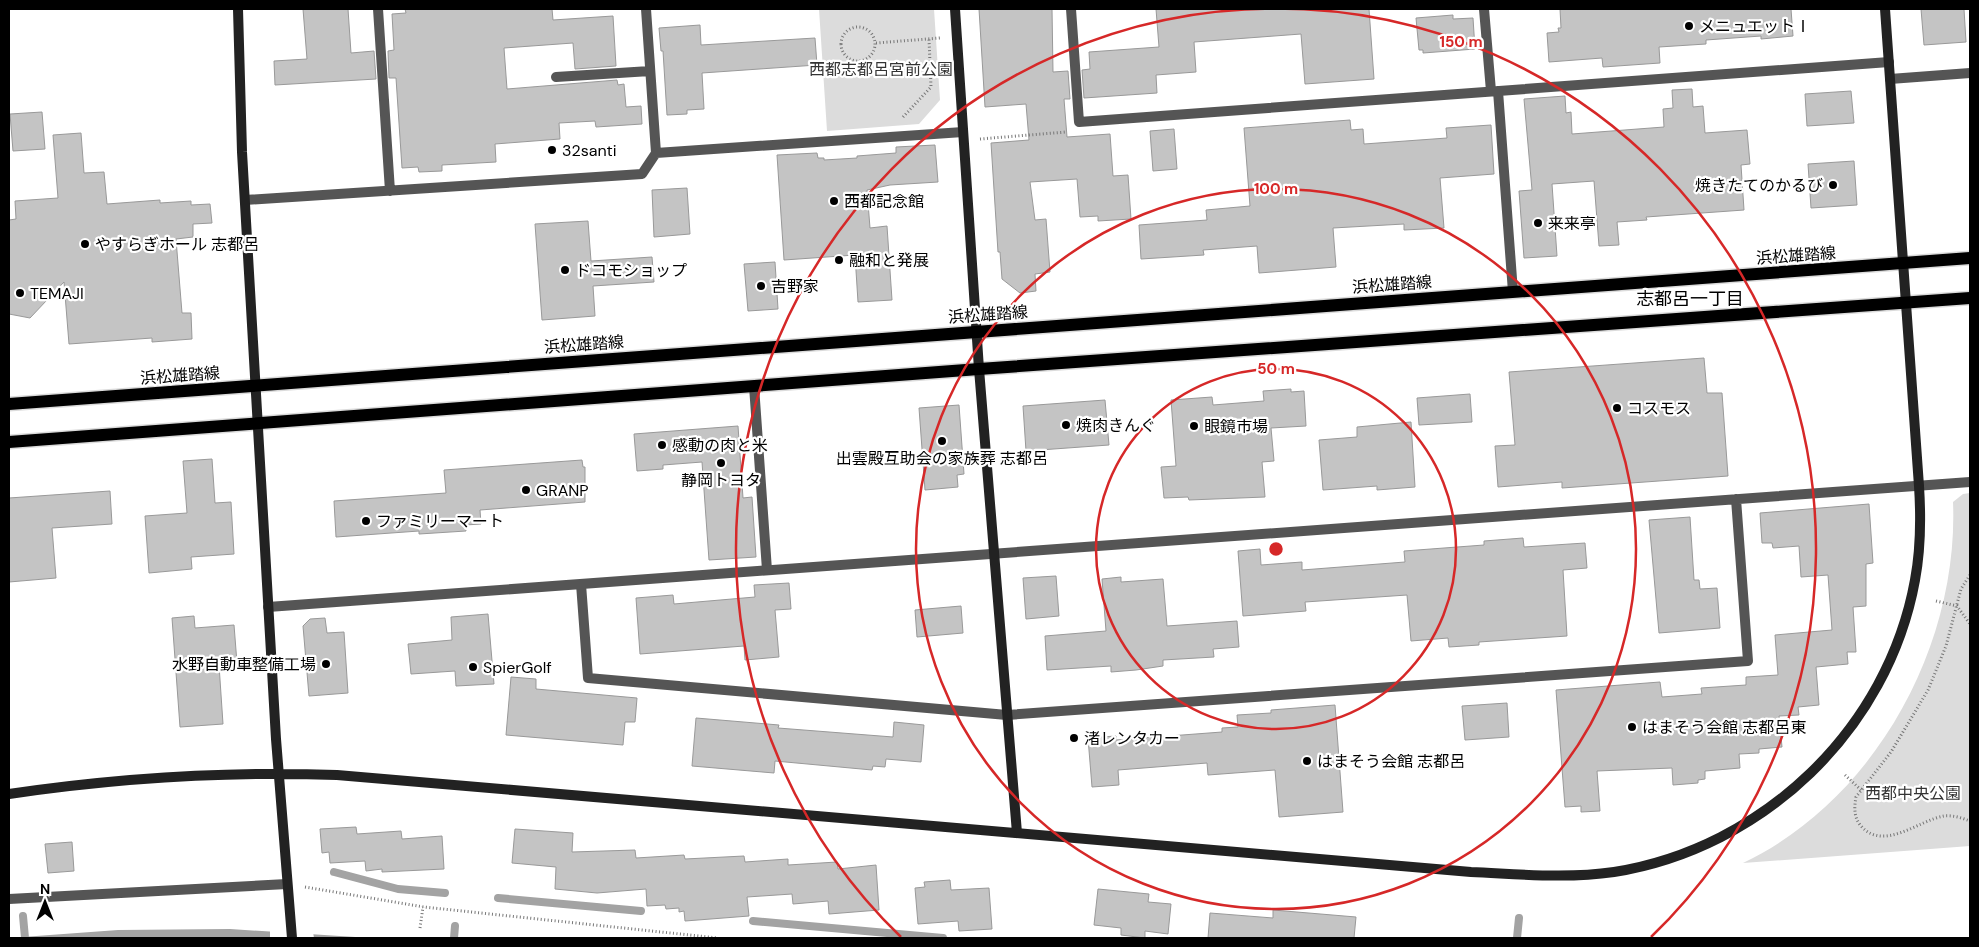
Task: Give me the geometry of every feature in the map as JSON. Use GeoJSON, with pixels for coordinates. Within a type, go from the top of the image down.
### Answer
{"type":"FeatureCollection","features":[{"type":"Feature","properties":{"kind":"main road","name":"浜松雄踏線"},"geometry":{"type":"LineString","coordinates":[[9,404],[1970,258]]}},
{"type":"Feature","properties":{"kind":"main road"},"geometry":{"type":"LineString","coordinates":[[9,442],[979,368],[1970,298]]}},
{"type":"Feature","properties":{"kind":"street"},"geometry":{"type":"LineString","coordinates":[[238,9],[245,200],[257,424],[278,772],[292,938]]}},
{"type":"Feature","properties":{"kind":"street"},"geometry":{"type":"LineString","coordinates":[[378,9],[390,191]]}},
{"type":"Feature","properties":{"kind":"street"},"geometry":{"type":"LineString","coordinates":[[245,200],[642,174],[656,153],[646,9]]}},
{"type":"Feature","properties":{"kind":"street"},"geometry":{"type":"LineString","coordinates":[[955,9],[976,331],[1017,833]]}},
{"type":"Feature","properties":{"kind":"street"},"geometry":{"type":"LineString","coordinates":[[1071,9],[1079,122],[1889,62]]}},
{"type":"Feature","properties":{"kind":"street"},"geometry":{"type":"LineString","coordinates":[[1484,9],[1494,91],[1513,292]]}},
{"type":"Feature","properties":{"kind":"street"},"geometry":{"type":"LineString","coordinates":[[9,794],[130,780],[278,772],[394,779],[1540,876],[1581,876],[1615,872],[1678,856],[1736,830],[1788,794],[1834,750],[1871,698],[1898,641],[1915,580],[1921,517],[1885,9]]}},
{"type":"Feature","properties":{"kind":"street"},"geometry":{"type":"LineString","coordinates":[[556,77],[650,71]]}},
{"type":"Feature","properties":{"kind":"street"},"geometry":{"type":"LineString","coordinates":[[1890,79],[1970,73]]}},
{"type":"Feature","properties":{"kind":"street"},"geometry":{"type":"LineString","coordinates":[[656,153],[963,132]]}},
{"type":"Feature","properties":{"kind":"street"},"geometry":{"type":"LineString","coordinates":[[754,386],[767,570]]}},
{"type":"Feature","properties":{"kind":"street"},"geometry":{"type":"LineString","coordinates":[[268,607],[1970,482]]}},
{"type":"Feature","properties":{"kind":"street"},"geometry":{"type":"LineString","coordinates":[[581,584],[588,678],[1008,715],[1748,661],[1736,499]]}},
{"type":"Feature","properties":{"kind":"street"},"geometry":{"type":"LineString","coordinates":[[9,899],[288,884]]}},
{"type":"Feature","properties":{"kind":"path"},"geometry":{"type":"LineString","coordinates":[[857,27],[870,31],[876,43],[871,55],[860,61],[847,57],[841,45],[846,32],[857,27]]}},
{"type":"Feature","properties":{"kind":"path"},"geometry":{"type":"LineString","coordinates":[[901,117],[909,113],[931,87],[929,39]]}},
{"type":"Feature","properties":{"kind":"path"},"geometry":{"type":"LineString","coordinates":[[876,43],[936,39]]}},
{"type":"Feature","properties":{"kind":"path"},"geometry":{"type":"LineString","coordinates":[[980,138],[1071,132],[1079,122]]}},
{"type":"Feature","properties":{"kind":"path"},"geometry":{"type":"LineString","coordinates":[[1970,574],[1964,582],[1938,668],[1911,726],[1861,790],[1856,798],[1855,815],[1858,823],[1872,834],[1881,836],[1902,833],[1942,817],[1958,817],[1970,821]]}},
{"type":"Feature","properties":{"kind":"path"},"geometry":{"type":"LineString","coordinates":[[1936,601],[1957,606],[1970,624]]}},
{"type":"Feature","properties":{"kind":"path"},"geometry":{"type":"LineString","coordinates":[[1845,775],[1861,790]]}},
{"type":"Feature","properties":{"kind":"path"},"geometry":{"type":"LineString","coordinates":[[288,884],[423,907],[718,938]]}},
{"type":"Feature","properties":{"kind":"path"},"geometry":{"type":"LineString","coordinates":[[420,928],[423,907]]}},
{"type":"Feature","properties":{"kind":"green space","name":"西都志都呂宮前公園"},"geometry":{"type":"Polygon","coordinates":[[[819,9],[934,9],[940,100],[919,124],[827,131],[819,9]]]}},
{"type":"Feature","properties":{"kind":"green space","name":"西都中央公園"},"geometry":{"type":"Polygon","coordinates":[[[1970,493],[1970,846],[1743,863],[1790,835],[1832,800],[1869,759],[1900,713],[1924,663],[1941,610],[1951,556],[1953,502],[1963,494],[1970,493]]]}},
{"type":"Feature","properties":{"kind":"shaded area"},"geometry":{"type":"Polygon","coordinates":[[[230,929],[371,938],[9,938],[118,930],[230,929]]]}},
{"type":"Feature","properties":{"kind":"pier"},"geometry":{"type":"Polygon","coordinates":[[[270,929],[313,932],[314,938],[270,938],[270,929]]]}},
{"type":"Feature","properties":{"kind":"building"},"geometry":{"type":"Polygon","coordinates":[[[303,9],[348,9],[351,53],[374,51],[376,79],[275,85],[274,61],[307,59],[303,9]]]}},
{"type":"Feature","properties":{"kind":"building"},"geometry":{"type":"Polygon","coordinates":[[[405,9],[552,9],[553,20],[613,16],[616,66],[575,69],[573,43],[504,48],[507,89],[617,80],[618,85],[624,84],[626,107],[641,106],[642,124],[596,127],[595,121],[559,123],[560,139],[495,144],[496,162],[442,165],[442,171],[419,172],[418,167],[402,168],[396,78],[389,78],[388,51],[394,50],[392,14],[406,13],[405,9]]]}},
{"type":"Feature","properties":{"kind":"building"},"geometry":{"type":"Polygon","coordinates":[[[979,9],[1052,9],[1053,72],[1068,71],[1070,99],[1064,99],[1067,137],[1110,134],[1113,176],[1128,175],[1131,219],[1098,221],[1098,216],[1080,217],[1077,179],[1030,182],[1035,220],[1046,219],[1050,272],[1035,274],[1036,291],[1020,293],[1002,279],[1000,252],[998,252],[991,143],[1029,140],[1026,104],[985,107],[979,9]]]}},
{"type":"Feature","properties":{"kind":"building"},"geometry":{"type":"Polygon","coordinates":[[[1156,9],[1369,9],[1374,79],[1305,84],[1301,34],[1194,42],[1196,72],[1156,75],[1157,93],[1084,98],[1082,70],[1090,69],[1089,52],[1159,47],[1156,9]]]}},
{"type":"Feature","properties":{"kind":"building"},"geometry":{"type":"Polygon","coordinates":[[[1560,9],[1791,9],[1793,36],[1761,39],[1761,36],[1706,40],[1706,44],[1659,47],[1660,63],[1603,67],[1602,58],[1549,62],[1547,33],[1559,32],[1558,28],[1561,28],[1560,9]]]}},
{"type":"Feature","properties":{"kind":"building"},"geometry":{"type":"Polygon","coordinates":[[[1921,9],[1964,9],[1966,42],[1924,45],[1921,9]]]}},
{"type":"Feature","properties":{"kind":"building"},"geometry":{"type":"Polygon","coordinates":[[[1453,15],[1453,19],[1473,18],[1475,49],[1423,53],[1423,50],[1419,50],[1416,18],[1453,15]]]}},
{"type":"Feature","properties":{"kind":"building"},"geometry":{"type":"Polygon","coordinates":[[[700,25],[701,45],[815,38],[817,65],[702,73],[704,109],[687,110],[687,114],[667,115],[663,51],[661,51],[659,28],[700,25]]]}},
{"type":"Feature","properties":{"kind":"building"},"geometry":{"type":"Polygon","coordinates":[[[1692,89],[1693,107],[1703,106],[1705,133],[1747,130],[1750,164],[1741,165],[1744,210],[1646,217],[1647,220],[1617,222],[1619,245],[1599,246],[1594,181],[1552,184],[1557,256],[1524,258],[1519,191],[1532,190],[1524,99],[1565,96],[1566,113],[1571,112],[1572,134],[1664,127],[1663,109],[1673,108],[1672,90],[1692,89]]]}},
{"type":"Feature","properties":{"kind":"building"},"geometry":{"type":"Polygon","coordinates":[[[1851,91],[1854,123],[1807,126],[1805,94],[1851,91]]]}},
{"type":"Feature","properties":{"kind":"building"},"geometry":{"type":"Polygon","coordinates":[[[42,112],[45,149],[13,151],[10,114],[42,112]]]}},
{"type":"Feature","properties":{"kind":"building"},"geometry":{"type":"Polygon","coordinates":[[[1350,120],[1351,130],[1363,129],[1364,144],[1447,138],[1446,128],[1491,125],[1494,174],[1440,178],[1444,228],[1404,230],[1404,224],[1333,228],[1336,267],[1259,273],[1257,246],[1203,250],[1204,255],[1141,259],[1139,225],[1207,220],[1206,210],[1250,206],[1244,128],[1350,120]]]}},
{"type":"Feature","properties":{"kind":"building"},"geometry":{"type":"Polygon","coordinates":[[[1174,129],[1177,169],[1153,171],[1150,131],[1174,129]]]}},
{"type":"Feature","properties":{"kind":"building"},"geometry":{"type":"Polygon","coordinates":[[[81,133],[84,173],[104,172],[107,204],[160,200],[160,203],[191,201],[191,205],[210,204],[212,223],[193,224],[193,237],[176,239],[182,313],[191,313],[192,339],[152,342],[152,338],[69,344],[64,282],[30,318],[9,314],[9,220],[16,219],[15,201],[58,198],[53,135],[81,133]]]}},
{"type":"Feature","properties":{"kind":"building"},"geometry":{"type":"Polygon","coordinates":[[[935,145],[938,182],[890,185],[867,190],[870,228],[887,226],[892,300],[858,302],[855,255],[784,260],[777,155],[817,153],[818,158],[824,158],[824,160],[857,158],[857,156],[896,153],[896,147],[935,145]]]}},
{"type":"Feature","properties":{"kind":"building","name":"焼きたてのかるび"},"geometry":{"type":"Polygon","coordinates":[[[1854,161],[1857,205],[1811,208],[1808,164],[1854,161]]]}},
{"type":"Feature","properties":{"kind":"building"},"geometry":{"type":"Polygon","coordinates":[[[687,188],[690,234],[654,237],[652,190],[687,188]]]}},
{"type":"Feature","properties":{"kind":"building","name":"ドコモショップ"},"geometry":{"type":"Polygon","coordinates":[[[588,221],[591,261],[652,257],[654,282],[593,286],[595,316],[542,320],[535,224],[588,221]]]}},
{"type":"Feature","properties":{"kind":"building","name":"吉野家"},"geometry":{"type":"Polygon","coordinates":[[[775,262],[778,309],[748,311],[744,264],[775,262]]]}},
{"type":"Feature","properties":{"kind":"building","name":"コスモス"},"geometry":{"type":"Polygon","coordinates":[[[1704,358],[1707,393],[1722,393],[1728,476],[1562,488],[1562,482],[1498,487],[1495,446],[1515,445],[1509,372],[1704,358]]]}},
{"type":"Feature","properties":{"kind":"building"},"geometry":{"type":"Polygon","coordinates":[[[1291,389],[1291,392],[1304,391],[1306,426],[1271,428],[1274,461],[1262,462],[1265,497],[1189,500],[1188,497],[1164,498],[1161,467],[1176,466],[1171,400],[1212,397],[1213,405],[1264,401],[1263,391],[1291,389]]]}},
{"type":"Feature","properties":{"kind":"building"},"geometry":{"type":"Polygon","coordinates":[[[1470,394],[1472,422],[1419,425],[1417,398],[1470,394]]]}},
{"type":"Feature","properties":{"kind":"building","name":"焼肉きんぐ"},"geometry":{"type":"Polygon","coordinates":[[[1105,400],[1109,445],[1026,451],[1023,406],[1105,400]]]}},
{"type":"Feature","properties":{"kind":"building","name":"出雲殿互助会の家族葬 志都呂"},"geometry":{"type":"Polygon","coordinates":[[[959,405],[964,474],[957,475],[958,487],[925,490],[919,408],[959,405]]]}},
{"type":"Feature","properties":{"kind":"building"},"geometry":{"type":"Polygon","coordinates":[[[1411,422],[1415,487],[1377,490],[1377,486],[1323,490],[1319,440],[1357,437],[1357,427],[1411,422]]]}},
{"type":"Feature","properties":{"kind":"building","name":"静岡トヨタ"},"geometry":{"type":"Polygon","coordinates":[[[738,426],[743,498],[752,497],[756,557],[709,560],[702,462],[663,465],[663,469],[637,471],[634,434],[738,426]]]}},
{"type":"Feature","properties":{"kind":"building"},"geometry":{"type":"Polygon","coordinates":[[[212,459],[215,503],[231,502],[234,554],[191,557],[192,569],[149,573],[145,516],[187,513],[183,461],[212,459]]]}},
{"type":"Feature","properties":{"kind":"building"},"geometry":{"type":"Polygon","coordinates":[[[582,460],[583,467],[585,467],[585,502],[480,510],[481,524],[465,525],[466,531],[419,534],[419,531],[336,537],[334,501],[446,493],[444,470],[582,460]]]}},
{"type":"Feature","properties":{"kind":"building"},"geometry":{"type":"Polygon","coordinates":[[[110,491],[112,524],[52,528],[56,578],[9,582],[9,498],[110,491]]]}},
{"type":"Feature","properties":{"kind":"building"},"geometry":{"type":"Polygon","coordinates":[[[1869,504],[1873,563],[1866,564],[1866,606],[1853,607],[1856,652],[1847,652],[1848,664],[1816,667],[1819,705],[1798,707],[1799,715],[1779,716],[1782,747],[1759,749],[1759,753],[1739,754],[1740,768],[1705,771],[1705,779],[1698,780],[1698,783],[1673,785],[1672,768],[1597,771],[1600,811],[1581,812],[1581,806],[1565,807],[1556,690],[1660,682],[1662,697],[1702,694],[1701,688],[1746,685],[1746,677],[1778,675],[1775,635],[1832,630],[1828,575],[1801,577],[1799,546],[1773,548],[1772,543],[1762,543],[1760,513],[1869,504]]]}},
{"type":"Feature","properties":{"kind":"building"},"geometry":{"type":"Polygon","coordinates":[[[1690,517],[1694,580],[1699,580],[1700,589],[1717,588],[1720,628],[1659,633],[1649,520],[1690,517]]]}},
{"type":"Feature","properties":{"kind":"building"},"geometry":{"type":"Polygon","coordinates":[[[1523,538],[1524,547],[1585,543],[1587,568],[1563,570],[1567,636],[1479,642],[1479,645],[1449,647],[1448,638],[1411,641],[1407,595],[1305,602],[1306,611],[1243,616],[1238,551],[1260,549],[1261,565],[1302,562],[1302,570],[1405,562],[1404,551],[1484,545],[1484,541],[1523,538]]]}},
{"type":"Feature","properties":{"kind":"building"},"geometry":{"type":"Polygon","coordinates":[[[1056,576],[1059,616],[1026,619],[1023,578],[1056,576]]]}},
{"type":"Feature","properties":{"kind":"building"},"geometry":{"type":"Polygon","coordinates":[[[1121,577],[1121,582],[1163,579],[1167,626],[1237,621],[1239,647],[1213,649],[1214,657],[1163,660],[1163,666],[1136,670],[1111,672],[1111,666],[1047,670],[1045,636],[1106,631],[1102,579],[1121,577]]]}},
{"type":"Feature","properties":{"kind":"building"},"geometry":{"type":"Polygon","coordinates":[[[789,583],[791,609],[775,610],[779,657],[745,660],[744,646],[640,654],[636,598],[673,595],[674,604],[755,597],[754,585],[789,583]]]}},
{"type":"Feature","properties":{"kind":"building"},"geometry":{"type":"Polygon","coordinates":[[[961,606],[963,633],[917,637],[915,610],[961,606]]]}},
{"type":"Feature","properties":{"kind":"building"},"geometry":{"type":"Polygon","coordinates":[[[488,614],[494,684],[456,686],[455,671],[411,674],[408,644],[452,640],[451,617],[488,614]]]}},
{"type":"Feature","properties":{"kind":"building"},"geometry":{"type":"Polygon","coordinates":[[[194,616],[195,628],[234,625],[237,663],[219,665],[223,724],[180,727],[172,618],[194,616]]]}},
{"type":"Feature","properties":{"kind":"building","name":"水野自動車整備工場"},"geometry":{"type":"Polygon","coordinates":[[[325,618],[327,633],[344,632],[348,693],[309,696],[303,626],[310,619],[325,618]]]}},
{"type":"Feature","properties":{"kind":"building"},"geometry":{"type":"Polygon","coordinates":[[[511,677],[536,679],[536,689],[637,698],[635,722],[625,722],[623,745],[506,735],[511,677]]]}},
{"type":"Feature","properties":{"kind":"building"},"geometry":{"type":"Polygon","coordinates":[[[1507,703],[1509,737],[1465,740],[1462,706],[1507,703]]]}},
{"type":"Feature","properties":{"kind":"building"},"geometry":{"type":"Polygon","coordinates":[[[1335,705],[1343,812],[1279,817],[1275,770],[1208,775],[1207,763],[1118,770],[1119,785],[1092,787],[1088,738],[1116,736],[1116,740],[1222,732],[1222,728],[1238,727],[1237,715],[1271,713],[1271,710],[1335,705]]]}},
{"type":"Feature","properties":{"kind":"building"},"geometry":{"type":"Polygon","coordinates":[[[696,718],[779,725],[778,728],[893,737],[894,722],[924,725],[921,762],[886,759],[885,767],[873,766],[872,770],[775,761],[774,773],[692,766],[696,718]]]}},
{"type":"Feature","properties":{"kind":"building"},"geometry":{"type":"Polygon","coordinates":[[[356,827],[357,834],[401,831],[402,839],[442,836],[444,869],[382,872],[382,869],[366,871],[365,861],[330,863],[329,852],[322,853],[320,829],[356,827]]]}},
{"type":"Feature","properties":{"kind":"building"},"geometry":{"type":"Polygon","coordinates":[[[515,829],[573,833],[572,852],[635,850],[636,858],[684,855],[685,859],[744,856],[745,862],[788,859],[788,865],[837,862],[838,869],[876,865],[879,910],[829,914],[828,901],[793,904],[792,894],[747,897],[749,916],[685,921],[684,911],[679,912],[679,908],[666,909],[665,905],[647,906],[646,889],[597,893],[555,889],[556,867],[512,863],[515,829]]]}},
{"type":"Feature","properties":{"kind":"building"},"geometry":{"type":"Polygon","coordinates":[[[72,842],[74,871],[48,873],[45,844],[72,842]]]}},
{"type":"Feature","properties":{"kind":"building"},"geometry":{"type":"Polygon","coordinates":[[[950,880],[951,890],[989,888],[992,929],[959,931],[958,921],[918,924],[915,888],[925,887],[924,882],[950,880]]]}},
{"type":"Feature","properties":{"kind":"building"},"geometry":{"type":"Polygon","coordinates":[[[1098,889],[1149,894],[1148,902],[1171,904],[1168,934],[1145,931],[1145,938],[1121,935],[1121,928],[1094,925],[1098,889]]]}},
{"type":"Feature","properties":{"kind":"building"},"geometry":{"type":"Polygon","coordinates":[[[1273,910],[1356,917],[1354,938],[1208,938],[1210,913],[1273,918],[1273,910]]]}},
{"type":"Feature","properties":{"kind":"waterway"},"geometry":{"type":"LineString","coordinates":[[334,872],[398,889],[445,893]]}},
{"type":"Feature","properties":{"kind":"waterway"},"geometry":{"type":"LineString","coordinates":[[498,898],[641,911]]}},
{"type":"Feature","properties":{"kind":"waterway"},"geometry":{"type":"LineString","coordinates":[[23,916],[25,938]]}},
{"type":"Feature","properties":{"kind":"waterway"},"geometry":{"type":"LineString","coordinates":[[1517,938],[1519,918]]}},
{"type":"Feature","properties":{"kind":"waterway"},"geometry":{"type":"LineString","coordinates":[[753,921],[943,938]]}},
{"type":"Feature","properties":{"kind":"waterway"},"geometry":{"type":"LineString","coordinates":[[454,938],[455,926]]}},
{"type":"Feature","properties":{"kind":"place","name":"メニュエットⅠ"},"geometry":{"type":"Point","coordinates":[1689,26]}},
{"type":"Feature","properties":{"kind":"place","name":"32santi"},"geometry":{"type":"Point","coordinates":[552,150]}},
{"type":"Feature","properties":{"kind":"place","name":"焼きたてのかるび"},"geometry":{"type":"Point","coordinates":[1833,185]}},
{"type":"Feature","properties":{"kind":"place","name":"西都記念館"},"geometry":{"type":"Point","coordinates":[834,201]}},
{"type":"Feature","properties":{"kind":"place","name":"来来亭"},"geometry":{"type":"Point","coordinates":[1538,223]}},
{"type":"Feature","properties":{"kind":"place","name":"やすらぎホール 志都呂"},"geometry":{"type":"Point","coordinates":[85,244]}},
{"type":"Feature","properties":{"kind":"place","name":"融和と発展"},"geometry":{"type":"Point","coordinates":[839,260]}},
{"type":"Feature","properties":{"kind":"place","name":"ドコモショップ"},"geometry":{"type":"Point","coordinates":[565,270]}},
{"type":"Feature","properties":{"kind":"place","name":"吉野家"},"geometry":{"type":"Point","coordinates":[761,286]}},
{"type":"Feature","properties":{"kind":"place","name":"TEMAJI"},"geometry":{"type":"Point","coordinates":[20,293]}},
{"type":"Feature","properties":{"kind":"place","name":"コスモス"},"geometry":{"type":"Point","coordinates":[1617,408]}},
{"type":"Feature","properties":{"kind":"place","name":"焼肉きんぐ"},"geometry":{"type":"Point","coordinates":[1066,425]}},
{"type":"Feature","properties":{"kind":"place","name":"眼鏡市場"},"geometry":{"type":"Point","coordinates":[1194,426]}},
{"type":"Feature","properties":{"kind":"place","name":"出雲殿互助会の家族葬 志都呂"},"geometry":{"type":"Point","coordinates":[942,441]}},
{"type":"Feature","properties":{"kind":"place","name":"感動の肉と米"},"geometry":{"type":"Point","coordinates":[662,445]}},
{"type":"Feature","properties":{"kind":"place","name":"静岡トヨタ"},"geometry":{"type":"Point","coordinates":[721,463]}},
{"type":"Feature","properties":{"kind":"place","name":"GRANP"},"geometry":{"type":"Point","coordinates":[526,490]}},
{"type":"Feature","properties":{"kind":"place","name":"ファミリーマート"},"geometry":{"type":"Point","coordinates":[366,521]}},
{"type":"Feature","properties":{"kind":"place","name":"水野自動車整備工場"},"geometry":{"type":"Point","coordinates":[326,664]}},
{"type":"Feature","properties":{"kind":"place","name":"SpierGolf"},"geometry":{"type":"Point","coordinates":[473,667]}},
{"type":"Feature","properties":{"kind":"place","name":"はまそう会館 志都呂東"},"geometry":{"type":"Point","coordinates":[1632,727]}},
{"type":"Feature","properties":{"kind":"place","name":"渚レンタカー"},"geometry":{"type":"Point","coordinates":[1074,738]}},
{"type":"Feature","properties":{"kind":"place","name":"はまそう会館 志都呂"},"geometry":{"type":"Point","coordinates":[1307,761]}},
{"type":"Feature","properties":{"kind":"district","name":"志都呂一丁目"},"geometry":{"type":"Point","coordinates":[1690,299]}}]}
